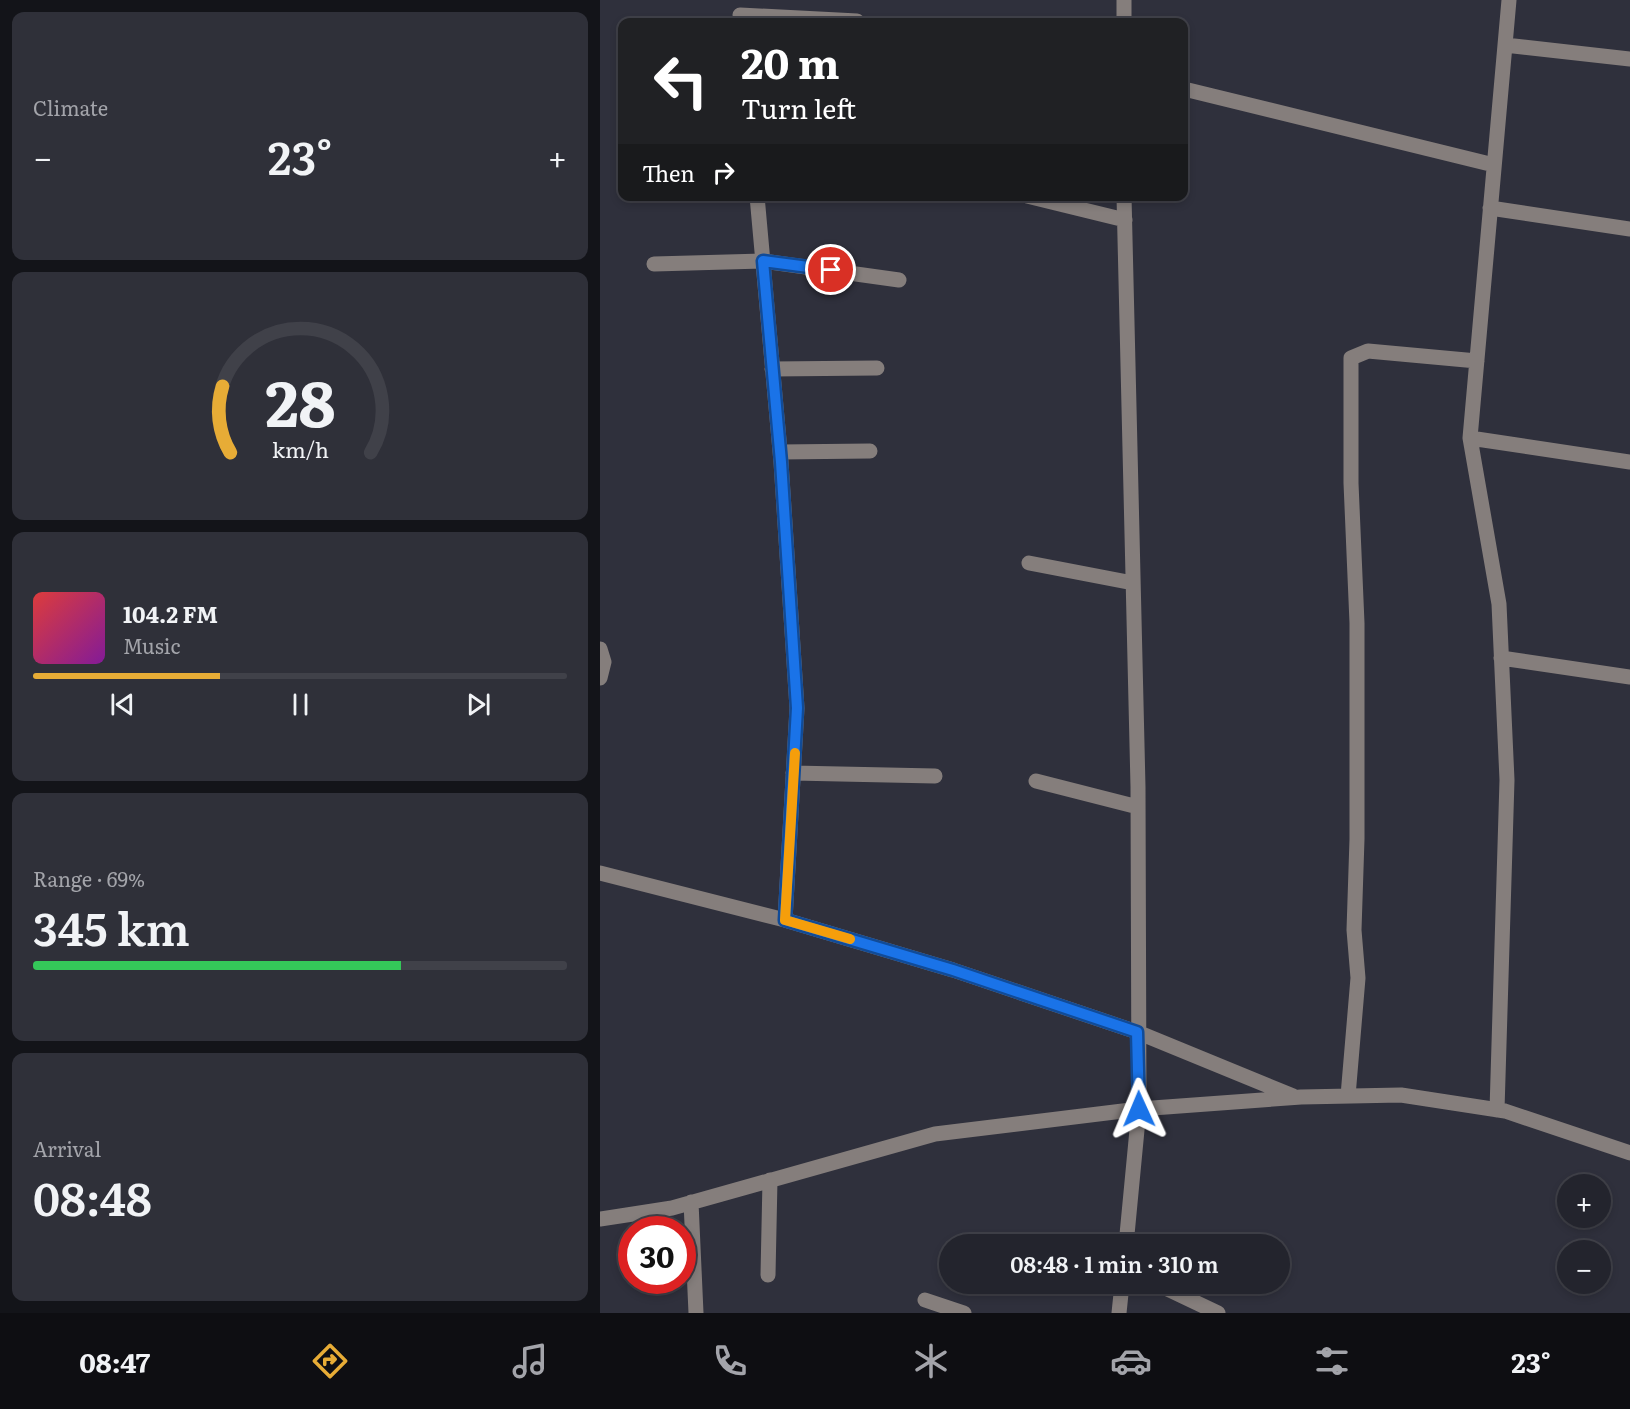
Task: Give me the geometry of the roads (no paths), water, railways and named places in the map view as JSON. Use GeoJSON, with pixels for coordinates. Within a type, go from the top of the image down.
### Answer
{"type":"FeatureCollection","features":[{"type":"Feature","properties":{"kind":"street"},"geometry":{"type":"LineString","coordinates":[[1124,0],[1124,18]]}},
{"type":"Feature","properties":{"kind":"street"},"geometry":{"type":"LineString","coordinates":[[1497,1110],[1507,780],[1499,604],[1470,438],[1509,0]]}},
{"type":"Feature","properties":{"kind":"street"},"geometry":{"type":"LineString","coordinates":[[740,12],[818,18]]}},
{"type":"Feature","properties":{"kind":"street"},"geometry":{"type":"LineString","coordinates":[[1505,45],[1630,59]]}},
{"type":"Feature","properties":{"kind":"street"},"geometry":{"type":"LineString","coordinates":[[1188,90],[1494,165]]}},
{"type":"Feature","properties":{"kind":"street"},"geometry":{"type":"LineString","coordinates":[[757,201],[780,452],[797,708],[785,920]]}},
{"type":"Feature","properties":{"kind":"street"},"geometry":{"type":"LineString","coordinates":[[1047,201],[1125,220]]}},
{"type":"Feature","properties":{"kind":"street"},"geometry":{"type":"LineString","coordinates":[[1124,201],[1138,807],[1139,1109],[1127,1234]]}},
{"type":"Feature","properties":{"kind":"street"},"geometry":{"type":"LineString","coordinates":[[1490,208],[1630,229]]}},
{"type":"Feature","properties":{"kind":"street"},"geometry":{"type":"LineString","coordinates":[[654,264],[763,261],[899,280]]}},
{"type":"Feature","properties":{"kind":"street"},"geometry":{"type":"LineString","coordinates":[[1348,1096],[1358,978],[1354,930],[1357,839],[1357,623],[1351,483],[1351,358],[1368,351],[1477,361]]}},
{"type":"Feature","properties":{"kind":"street"},"geometry":{"type":"LineString","coordinates":[[772,369],[877,368]]}},
{"type":"Feature","properties":{"kind":"street"},"geometry":{"type":"LineString","coordinates":[[1470,438],[1630,462]]}},
{"type":"Feature","properties":{"kind":"street"},"geometry":{"type":"LineString","coordinates":[[780,452],[870,451]]}},
{"type":"Feature","properties":{"kind":"street"},"geometry":{"type":"LineString","coordinates":[[1029,563],[1134,583]]}},
{"type":"Feature","properties":{"kind":"street"},"geometry":{"type":"LineString","coordinates":[[600,649],[604,662],[600,678]]}},
{"type":"Feature","properties":{"kind":"street"},"geometry":{"type":"LineString","coordinates":[[1501,658],[1630,677]]}},
{"type":"Feature","properties":{"kind":"street"},"geometry":{"type":"LineString","coordinates":[[793,773],[936,776]]}},
{"type":"Feature","properties":{"kind":"street"},"geometry":{"type":"LineString","coordinates":[[1036,781],[1138,807]]}},
{"type":"Feature","properties":{"kind":"street"},"geometry":{"type":"LineString","coordinates":[[600,873],[785,920],[953,970],[1137,1032],[1298,1098]]}},
{"type":"Feature","properties":{"kind":"street"},"geometry":{"type":"LineString","coordinates":[[600,1219],[691,1202],[935,1134],[1139,1109],[1298,1098],[1401,1095],[1497,1110],[1630,1153]]}},
{"type":"Feature","properties":{"kind":"street"},"geometry":{"type":"LineString","coordinates":[[768,1275],[770,1180]]}},
{"type":"Feature","properties":{"kind":"street"},"geometry":{"type":"LineString","coordinates":[[691,1202],[696,1313]]}},
{"type":"Feature","properties":{"kind":"street"},"geometry":{"type":"LineString","coordinates":[[1119,1313],[1121,1294]]}},
{"type":"Feature","properties":{"kind":"street"},"geometry":{"type":"LineString","coordinates":[[1178,1294],[1218,1313]]}},
{"type":"Feature","properties":{"kind":"street"},"geometry":{"type":"LineString","coordinates":[[925,1300],[964,1313]]}}]}
